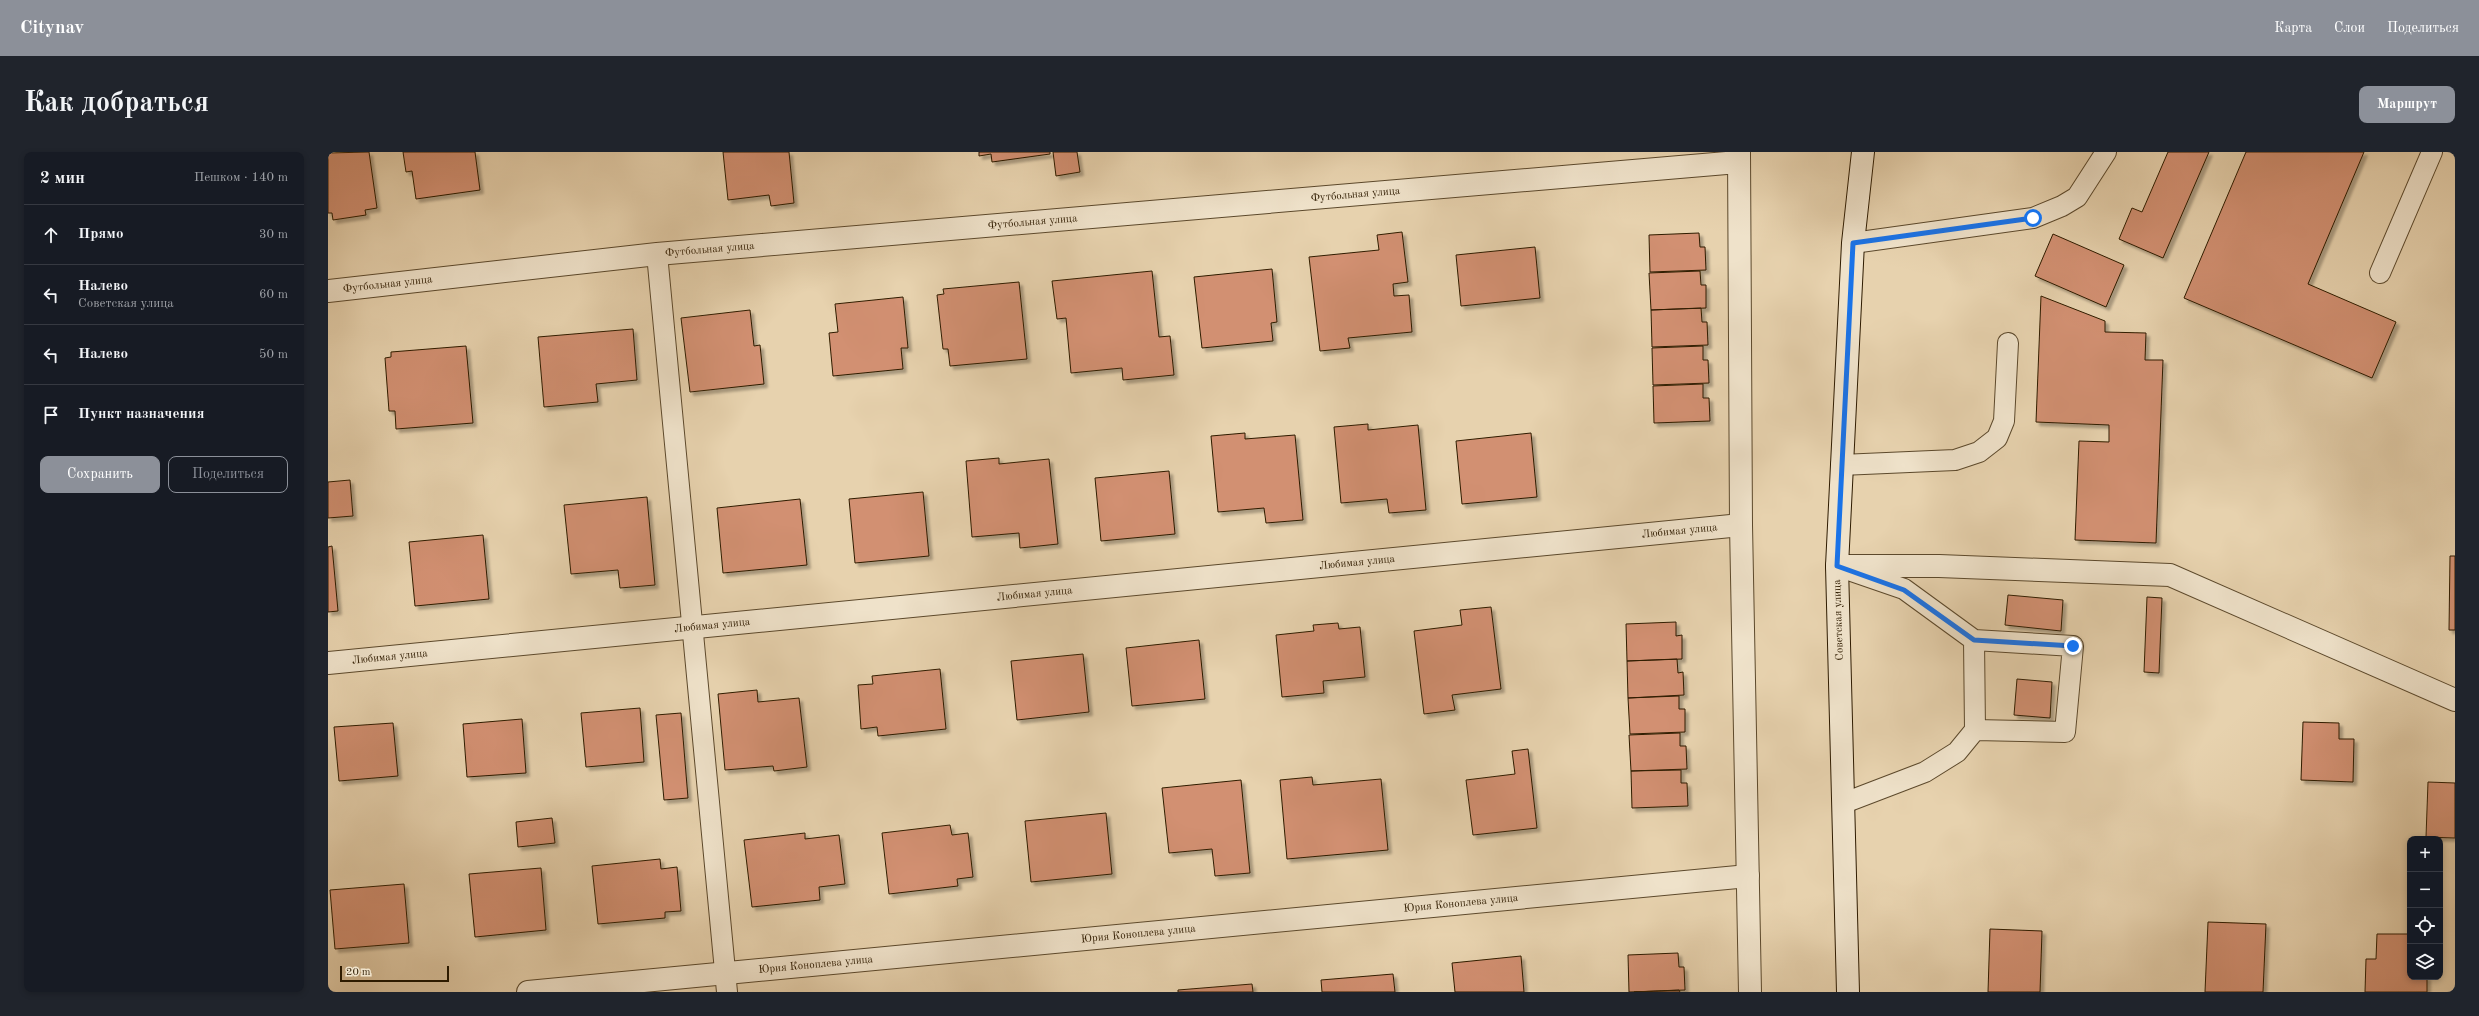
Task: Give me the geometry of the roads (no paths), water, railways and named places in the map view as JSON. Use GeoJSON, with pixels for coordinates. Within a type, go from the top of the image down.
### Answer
{"type":"FeatureCollection","features":[{"type":"Feature","properties":{"kind":"street","name":"Советская улица"},"geometry":{"type":"LineString","coordinates":[[1848,992],[1837,566],[1853,243],[1863,152]]}},
{"type":"Feature","properties":{"kind":"street","name":"Футбольная улица"},"geometry":{"type":"LineString","coordinates":[[328,292],[657,254],[1739,157]]}},
{"type":"Feature","properties":{"kind":"street"},"geometry":{"type":"LineString","coordinates":[[1739,157],[1740,526],[1750,992]]}},
{"type":"Feature","properties":{"kind":"street","name":"Любимая улица"},"geometry":{"type":"LineString","coordinates":[[328,663],[1740,526]]}},
{"type":"Feature","properties":{"kind":"street"},"geometry":{"type":"LineString","coordinates":[[1837,566],[1939,566],[2170,575],[2455,700]]}},
{"type":"Feature","properties":{"kind":"street","name":"Юрия Коноплева улица"},"geometry":{"type":"LineString","coordinates":[[528,992],[726,983],[1748,876]]}},
{"type":"Feature","properties":{"kind":"lane"},"geometry":{"type":"LineString","coordinates":[[1853,243],[2033,218],[2062,206],[2077,196],[2106,152]]}},
{"type":"Feature","properties":{"kind":"lane"},"geometry":{"type":"LineString","coordinates":[[2380,273],[2432,152]]}},
{"type":"Feature","properties":{"kind":"lane"},"geometry":{"type":"LineString","coordinates":[[657,254],[726,983]]}},
{"type":"Feature","properties":{"kind":"lane"},"geometry":{"type":"LineString","coordinates":[[1841,465],[1955,460],[1979,452],[1997,438],[2004,421],[2008,343]]}},
{"type":"Feature","properties":{"kind":"lane"},"geometry":{"type":"LineString","coordinates":[[1837,566],[1904,590],[1974,640],[2073,646],[2065,732],[1975,730]]}},
{"type":"Feature","properties":{"kind":"lane"},"geometry":{"type":"LineString","coordinates":[[1844,803],[1925,772],[1956,752],[1975,730],[1974,640]]}}]}
